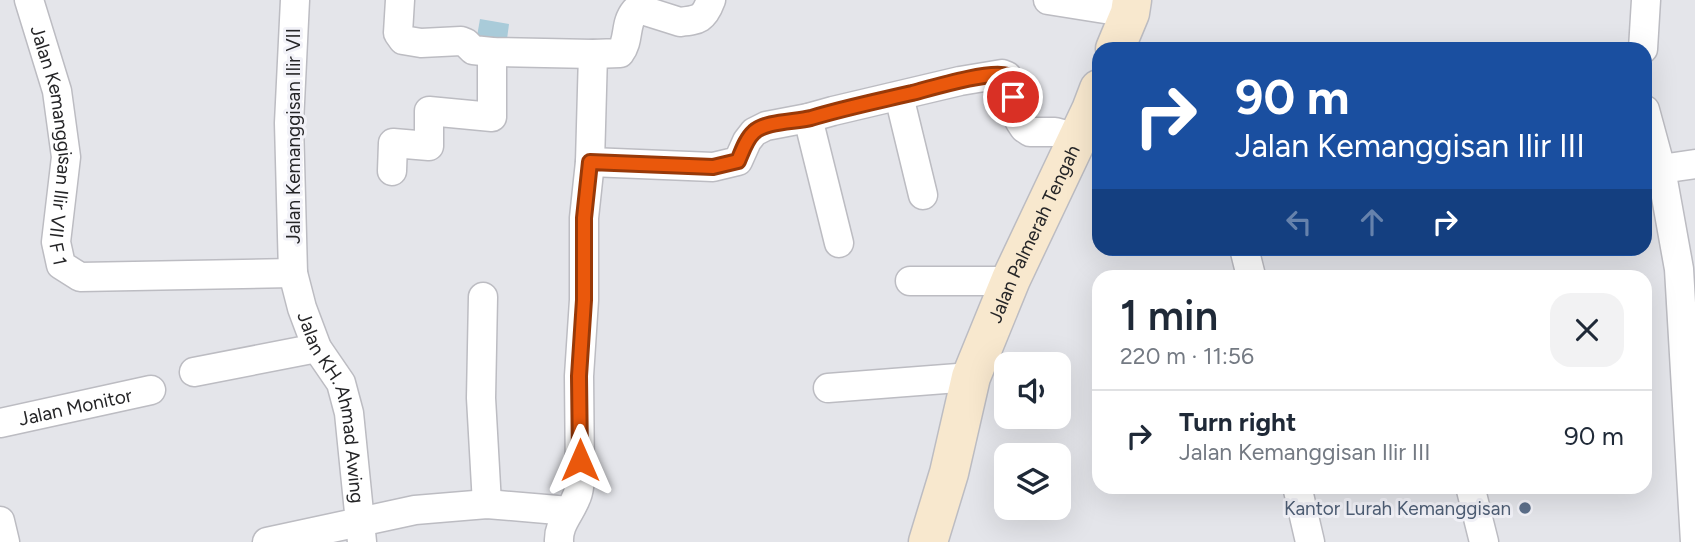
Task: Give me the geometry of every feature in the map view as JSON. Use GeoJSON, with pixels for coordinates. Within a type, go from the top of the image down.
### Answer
{"type":"FeatureCollection","features":[{"type":"Feature","properties":{"kind":"street","name":"Jalan Kemanggisan Ilir VII F 1"},"geometry":{"type":"LineString","coordinates":[[29,0],[57,92],[66,157],[56,242],[61,265],[80,277],[293,273]]}},
{"type":"Feature","properties":{"kind":"street","name":"Jalan Kemanggisan Ilir VII"},"geometry":{"type":"LineString","coordinates":[[293,273],[289,123],[295,0]]}},
{"type":"Feature","properties":{"kind":"street"},"geometry":{"type":"LineString","coordinates":[[400,0],[398,33],[403,40],[421,43],[460,41],[473,50],[492,52],[593,54],[620,53],[627,41],[630,17],[635,11],[642,10],[680,22],[701,18],[711,0]]}},
{"type":"Feature","properties":{"kind":"street"},"geometry":{"type":"LineString","coordinates":[[1048,0],[1131,7],[1118,42]]}},
{"type":"Feature","properties":{"kind":"street"},"geometry":{"type":"LineString","coordinates":[[1643,42],[1646,0]]}},
{"type":"Feature","properties":{"kind":"street"},"geometry":{"type":"LineString","coordinates":[[392,171],[393,143],[429,146],[429,111],[492,117],[492,52]]}},
{"type":"Feature","properties":{"kind":"street"},"geometry":{"type":"LineString","coordinates":[[559,542],[562,524],[577,496],[580,480],[579,376],[593,54]]}},
{"type":"Feature","properties":{"kind":"street"},"geometry":{"type":"LineString","coordinates":[[590,162],[713,167],[738,161],[754,132],[766,126],[960,81],[1002,74],[1009,80],[1020,122],[1030,132],[1055,132],[1092,111]]}},
{"type":"Feature","properties":{"kind":"street"},"geometry":{"type":"LineString","coordinates":[[899,96],[923,195]]}},
{"type":"Feature","properties":{"kind":"street","name":"Jalan Palmerah Tengah"},"geometry":{"type":"LineString","coordinates":[[928,542],[949,473],[971,377],[1010,279],[1092,111]]}},
{"type":"Feature","properties":{"kind":"street"},"geometry":{"type":"LineString","coordinates":[[808,118],[839,243]]}},
{"type":"Feature","properties":{"kind":"street"},"geometry":{"type":"LineString","coordinates":[[1652,136],[1661,169],[1679,269],[1695,542]]}},
{"type":"Feature","properties":{"kind":"street"},"geometry":{"type":"LineString","coordinates":[[1661,169],[1695,164]]}},
{"type":"Feature","properties":{"kind":"street","name":"Jalan KH. Ahmad Awing"},"geometry":{"type":"LineString","coordinates":[[293,273],[317,348],[341,383],[349,414],[360,533]]}},
{"type":"Feature","properties":{"kind":"street"},"geometry":{"type":"LineString","coordinates":[[910,281],[1010,279]]}},
{"type":"Feature","properties":{"kind":"street"},"geometry":{"type":"LineString","coordinates":[[483,297],[481,398],[487,504]]}},
{"type":"Feature","properties":{"kind":"street"},"geometry":{"type":"LineString","coordinates":[[194,372],[317,348]]}},
{"type":"Feature","properties":{"kind":"street"},"geometry":{"type":"LineString","coordinates":[[828,388],[971,377]]}},
{"type":"Feature","properties":{"kind":"street","name":"Jalan Monitor"},"geometry":{"type":"LineString","coordinates":[[0,423],[151,390]]}},
{"type":"Feature","properties":{"kind":"street"},"geometry":{"type":"LineString","coordinates":[[1299,494],[1310,542]]}},
{"type":"Feature","properties":{"kind":"street"},"geometry":{"type":"LineString","coordinates":[[1472,494],[1484,542]]}},
{"type":"Feature","properties":{"kind":"street"},"geometry":{"type":"LineString","coordinates":[[267,542],[360,533],[415,510],[487,504],[569,512]]}},
{"type":"Feature","properties":{"kind":"street"},"geometry":{"type":"LineString","coordinates":[[0,521],[5,542]]}},
{"type":"Feature","properties":{"kind":"water"},"geometry":{"type":"Polygon","coordinates":[[[480,19],[509,24],[506,47],[476,42],[480,19]]]}},
{"type":"Feature","properties":{"kind":"place","name":"Kantor Lurah Kemanggisan"},"geometry":{"type":"Point","coordinates":[1525,508]}},
{"type":"Feature","properties":{"kind":"route"},"geometry":{"type":"LineString","coordinates":[[580,460],[579,376],[584,300],[583,246],[590,162],[713,167],[738,161],[754,132],[766,126],[994,75],[1007,76],[1013,97]]}}]}
